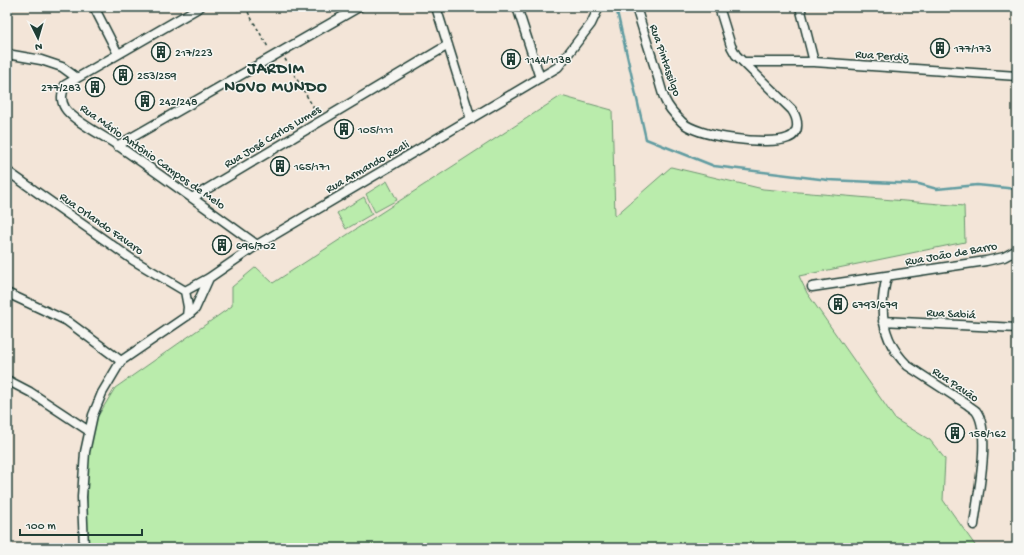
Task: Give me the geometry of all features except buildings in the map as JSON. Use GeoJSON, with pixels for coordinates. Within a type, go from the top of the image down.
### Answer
{"type":"FeatureCollection","features":[{"type":"Feature","properties":{"kind":"street"},"geometry":{"type":"LineString","coordinates":[[94,7],[118,54]]}},
{"type":"Feature","properties":{"kind":"street","name":"Rua Mário Antônio Campos de Melo"},"geometry":{"type":"LineString","coordinates":[[200,7],[65,84],[61,94],[62,102],[65,109],[76,118],[257,245]]}},
{"type":"Feature","properties":{"kind":"street"},"geometry":{"type":"LineString","coordinates":[[117,146],[359,7]]}},
{"type":"Feature","properties":{"kind":"street"},"geometry":{"type":"LineString","coordinates":[[436,7],[470,119]]}},
{"type":"Feature","properties":{"kind":"street"},"geometry":{"type":"LineString","coordinates":[[517,7],[540,78]]}},
{"type":"Feature","properties":{"kind":"street","name":"Rua Armando Reali"},"geometry":{"type":"LineString","coordinates":[[185,291],[209,278],[257,245],[558,67],[591,24],[599,7]]}},
{"type":"Feature","properties":{"kind":"street","name":"Rua Pintassilgo"},"geometry":{"type":"LineString","coordinates":[[636,7],[666,101],[683,123],[701,132],[718,137],[758,140],[781,140],[790,137],[796,132],[798,125],[797,117],[792,110],[736,55],[731,46],[719,7]]}},
{"type":"Feature","properties":{"kind":"street"},"geometry":{"type":"LineString","coordinates":[[800,7],[814,62]]}},
{"type":"Feature","properties":{"kind":"street","name":"Rua José Carlos Lumes"},"geometry":{"type":"LineString","coordinates":[[192,198],[448,45]]}},
{"type":"Feature","properties":{"kind":"street"},"geometry":{"type":"LineString","coordinates":[[7,54],[41,60],[62,67],[77,78]]}},
{"type":"Feature","properties":{"kind":"street","name":"Rua Perdiz"},"geometry":{"type":"LineString","coordinates":[[744,62],[814,62],[1017,76]]}},
{"type":"Feature","properties":{"kind":"street","name":"Rua Orlando Favaro"},"geometry":{"type":"LineString","coordinates":[[7,171],[132,260],[185,291]]}},
{"type":"Feature","properties":{"kind":"street","name":"Rua João de Barro"},"geometry":{"type":"LineString","coordinates":[[812,287],[986,261],[1004,257],[1017,250]]}},
{"type":"Feature","properties":{"kind":"street","name":"Rua Pavão"},"geometry":{"type":"LineString","coordinates":[[887,277],[883,298],[883,321],[888,339],[899,358],[917,372],[976,411],[980,419],[983,431],[984,448],[974,525]]}},
{"type":"Feature","properties":{"kind":"street"},"geometry":{"type":"LineString","coordinates":[[84,548],[82,496],[85,452],[93,415],[102,393],[121,361],[195,309],[209,278]]}},
{"type":"Feature","properties":{"kind":"street"},"geometry":{"type":"LineString","coordinates":[[185,291],[188,307],[187,316]]}},
{"type":"Feature","properties":{"kind":"street"},"geometry":{"type":"LineString","coordinates":[[7,293],[67,321],[121,361]]}},
{"type":"Feature","properties":{"kind":"street","name":"Rua Sabiá"},"geometry":{"type":"LineString","coordinates":[[883,321],[1017,328]]}},
{"type":"Feature","properties":{"kind":"street"},"geometry":{"type":"LineString","coordinates":[[7,380],[30,392],[90,432]]}},
{"type":"Feature","properties":{"kind":"path"},"geometry":{"type":"LineString","coordinates":[[245,7],[268,47]]}},
{"type":"Feature","properties":{"kind":"path"},"geometry":{"type":"LineString","coordinates":[[284,57],[315,110]]}},
{"type":"Feature","properties":{"kind":"green space"},"geometry":{"type":"Polygon","coordinates":[[[561,96],[612,110],[615,216],[671,167],[763,189],[964,206],[965,242],[799,276],[807,293],[895,419],[930,440],[945,459],[943,500],[977,548],[86,548],[89,431],[115,388],[232,306],[232,287],[256,267],[273,283],[561,96]]]}},
{"type":"Feature","properties":{"kind":"green space"},"geometry":{"type":"Polygon","coordinates":[[[387,181],[397,200],[375,212],[366,194],[387,181]]]}},
{"type":"Feature","properties":{"kind":"green space"},"geometry":{"type":"Polygon","coordinates":[[[364,197],[372,214],[346,229],[337,213],[364,197]]]}},
{"type":"Feature","properties":{"kind":"waterway"},"geometry":{"type":"LineString","coordinates":[[616,7],[646,139],[714,166],[828,180],[919,184],[937,189],[977,185],[1017,189]]}},
{"type":"Feature","properties":{"kind":"place","name":"177/173"},"geometry":{"type":"Point","coordinates":[940,48]}},
{"type":"Feature","properties":{"kind":"place","name":"217/223"},"geometry":{"type":"Point","coordinates":[161,52]}},
{"type":"Feature","properties":{"kind":"place","name":"1144/1138"},"geometry":{"type":"Point","coordinates":[511,59]}},
{"type":"Feature","properties":{"kind":"place","name":"253/259"},"geometry":{"type":"Point","coordinates":[123,75]}},
{"type":"Feature","properties":{"kind":"place","name":"277/283"},"geometry":{"type":"Point","coordinates":[95,87]}},
{"type":"Feature","properties":{"kind":"place","name":"242/248"},"geometry":{"type":"Point","coordinates":[145,101]}},
{"type":"Feature","properties":{"kind":"place","name":"105/111"},"geometry":{"type":"Point","coordinates":[344,129]}},
{"type":"Feature","properties":{"kind":"place","name":"165/171"},"geometry":{"type":"Point","coordinates":[280,166]}},
{"type":"Feature","properties":{"kind":"place","name":"696/702"},"geometry":{"type":"Point","coordinates":[222,245]}},
{"type":"Feature","properties":{"kind":"place","name":"6793/679"},"geometry":{"type":"Point","coordinates":[838,304]}},
{"type":"Feature","properties":{"kind":"place","name":"158/162"},"geometry":{"type":"Point","coordinates":[955,433]}},
{"type":"Feature","properties":{"kind":"district","name":"JARDIM NOVO MUNDO"},"geometry":{"type":"Point","coordinates":[276,76]}}]}
